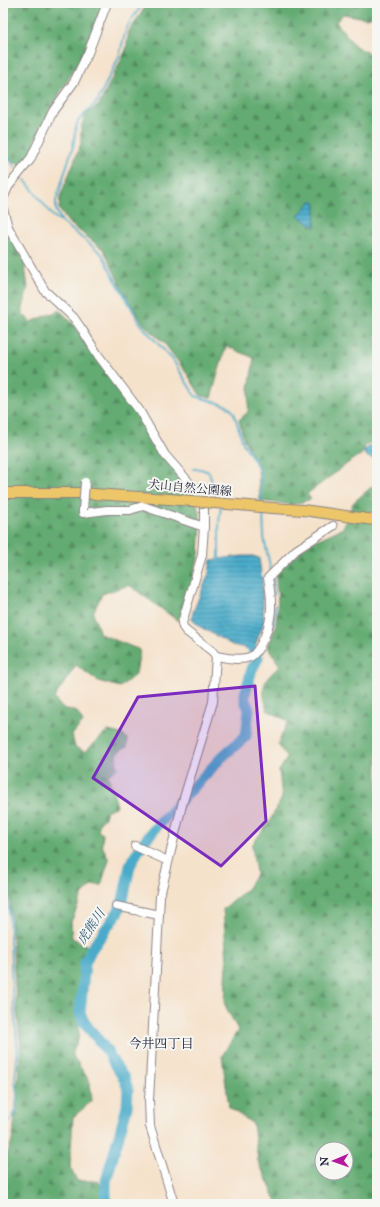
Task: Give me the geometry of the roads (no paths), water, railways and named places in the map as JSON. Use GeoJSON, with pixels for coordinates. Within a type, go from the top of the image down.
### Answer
{"type":"FeatureCollection","features":[{"type":"Feature","properties":{"kind":"main road","name":"犬山自然公園線"},"geometry":{"type":"LineString","coordinates":[[3,493],[79,493],[169,499],[302,510],[374,520]]}},
{"type":"Feature","properties":{"kind":"street"},"geometry":{"type":"LineString","coordinates":[[3,199],[8,187],[30,160],[53,111],[74,82],[88,53],[108,3]]}},
{"type":"Feature","properties":{"kind":"street"},"geometry":{"type":"LineString","coordinates":[[3,209],[8,227],[45,291],[77,322],[98,355],[139,410],[166,455],[200,495],[204,505],[202,555],[182,622],[183,627],[216,656],[213,702],[184,798],[160,896],[150,1100],[150,1126],[174,1204]]}},
{"type":"Feature","properties":{"kind":"street"},"geometry":{"type":"LineString","coordinates":[[85,482],[83,513],[107,510],[130,510],[143,506],[204,527]]}},
{"type":"Feature","properties":{"kind":"street"},"geometry":{"type":"LineString","coordinates":[[216,656],[242,659],[254,654],[268,630],[271,614],[272,600],[268,578],[296,550],[333,526]]}},
{"type":"Feature","properties":{"kind":"street"},"geometry":{"type":"LineString","coordinates":[[135,846],[168,861]]}},
{"type":"Feature","properties":{"kind":"street"},"geometry":{"type":"LineString","coordinates":[[116,906],[158,915]]}},
{"type":"Feature","properties":{"kind":"water"},"geometry":{"type":"Polygon","coordinates":[[[311,201],[314,201],[316,204],[315,227],[298,216],[311,201]]]}},
{"type":"Feature","properties":{"kind":"water"},"geometry":{"type":"Polygon","coordinates":[[[371,446],[377,449],[377,459],[368,457],[364,454],[364,450],[371,446]]]}},
{"type":"Feature","properties":{"kind":"water"},"geometry":{"type":"Polygon","coordinates":[[[253,556],[259,558],[262,579],[264,622],[254,649],[251,652],[250,649],[232,645],[197,625],[192,618],[209,573],[211,560],[253,556]]]}},
{"type":"Feature","properties":{"kind":"waterway"},"geometry":{"type":"LineString","coordinates":[[144,3],[131,20],[126,30],[119,57],[97,102],[78,121],[73,146],[56,201],[56,210],[62,222],[101,253],[142,326],[173,360],[195,396],[225,405],[234,413],[243,443],[261,471],[262,504]]}},
{"type":"Feature","properties":{"kind":"waterway"},"geometry":{"type":"LineString","coordinates":[[3,150],[15,167]]}},
{"type":"Feature","properties":{"kind":"waterway"},"geometry":{"type":"LineString","coordinates":[[25,180],[53,216],[62,222]]}},
{"type":"Feature","properties":{"kind":"waterway"},"geometry":{"type":"LineString","coordinates":[[193,469],[201,469],[209,472],[217,499]]}},
{"type":"Feature","properties":{"kind":"waterway"},"geometry":{"type":"LineString","coordinates":[[219,561],[219,523],[221,506]]}},
{"type":"Feature","properties":{"kind":"waterway"},"geometry":{"type":"LineString","coordinates":[[263,510],[264,538],[271,571]]}},
{"type":"Feature","properties":{"kind":"waterway"},"geometry":{"type":"LineString","coordinates":[[273,577],[274,595]]}},
{"type":"Feature","properties":{"kind":"waterway"},"geometry":{"type":"LineString","coordinates":[[268,638],[273,625],[275,605]]}},
{"type":"Feature","properties":{"kind":"waterway"},"geometry":{"type":"LineString","coordinates":[[258,658],[263,649]]}},
{"type":"Feature","properties":{"kind":"waterway","name":"虎熊川"},"geometry":{"type":"LineString","coordinates":[[106,1204],[106,1181],[127,1107],[128,1089],[124,1078],[108,1052],[84,1022],[80,1013],[85,963],[91,950],[118,912],[123,900],[130,866],[141,845],[222,757],[246,736],[249,709],[245,701],[245,694],[252,669],[258,658],[253,650]]}},
{"type":"Feature","properties":{"kind":"waterway"},"geometry":{"type":"LineString","coordinates":[[3,848],[9,910],[12,988],[18,1050],[15,1080],[17,1107],[12,1119],[3,1126]]}},
{"type":"Feature","properties":{"kind":"district","name":"今井四丁目"},"geometry":{"type":"Point","coordinates":[161,1044]}}]}
